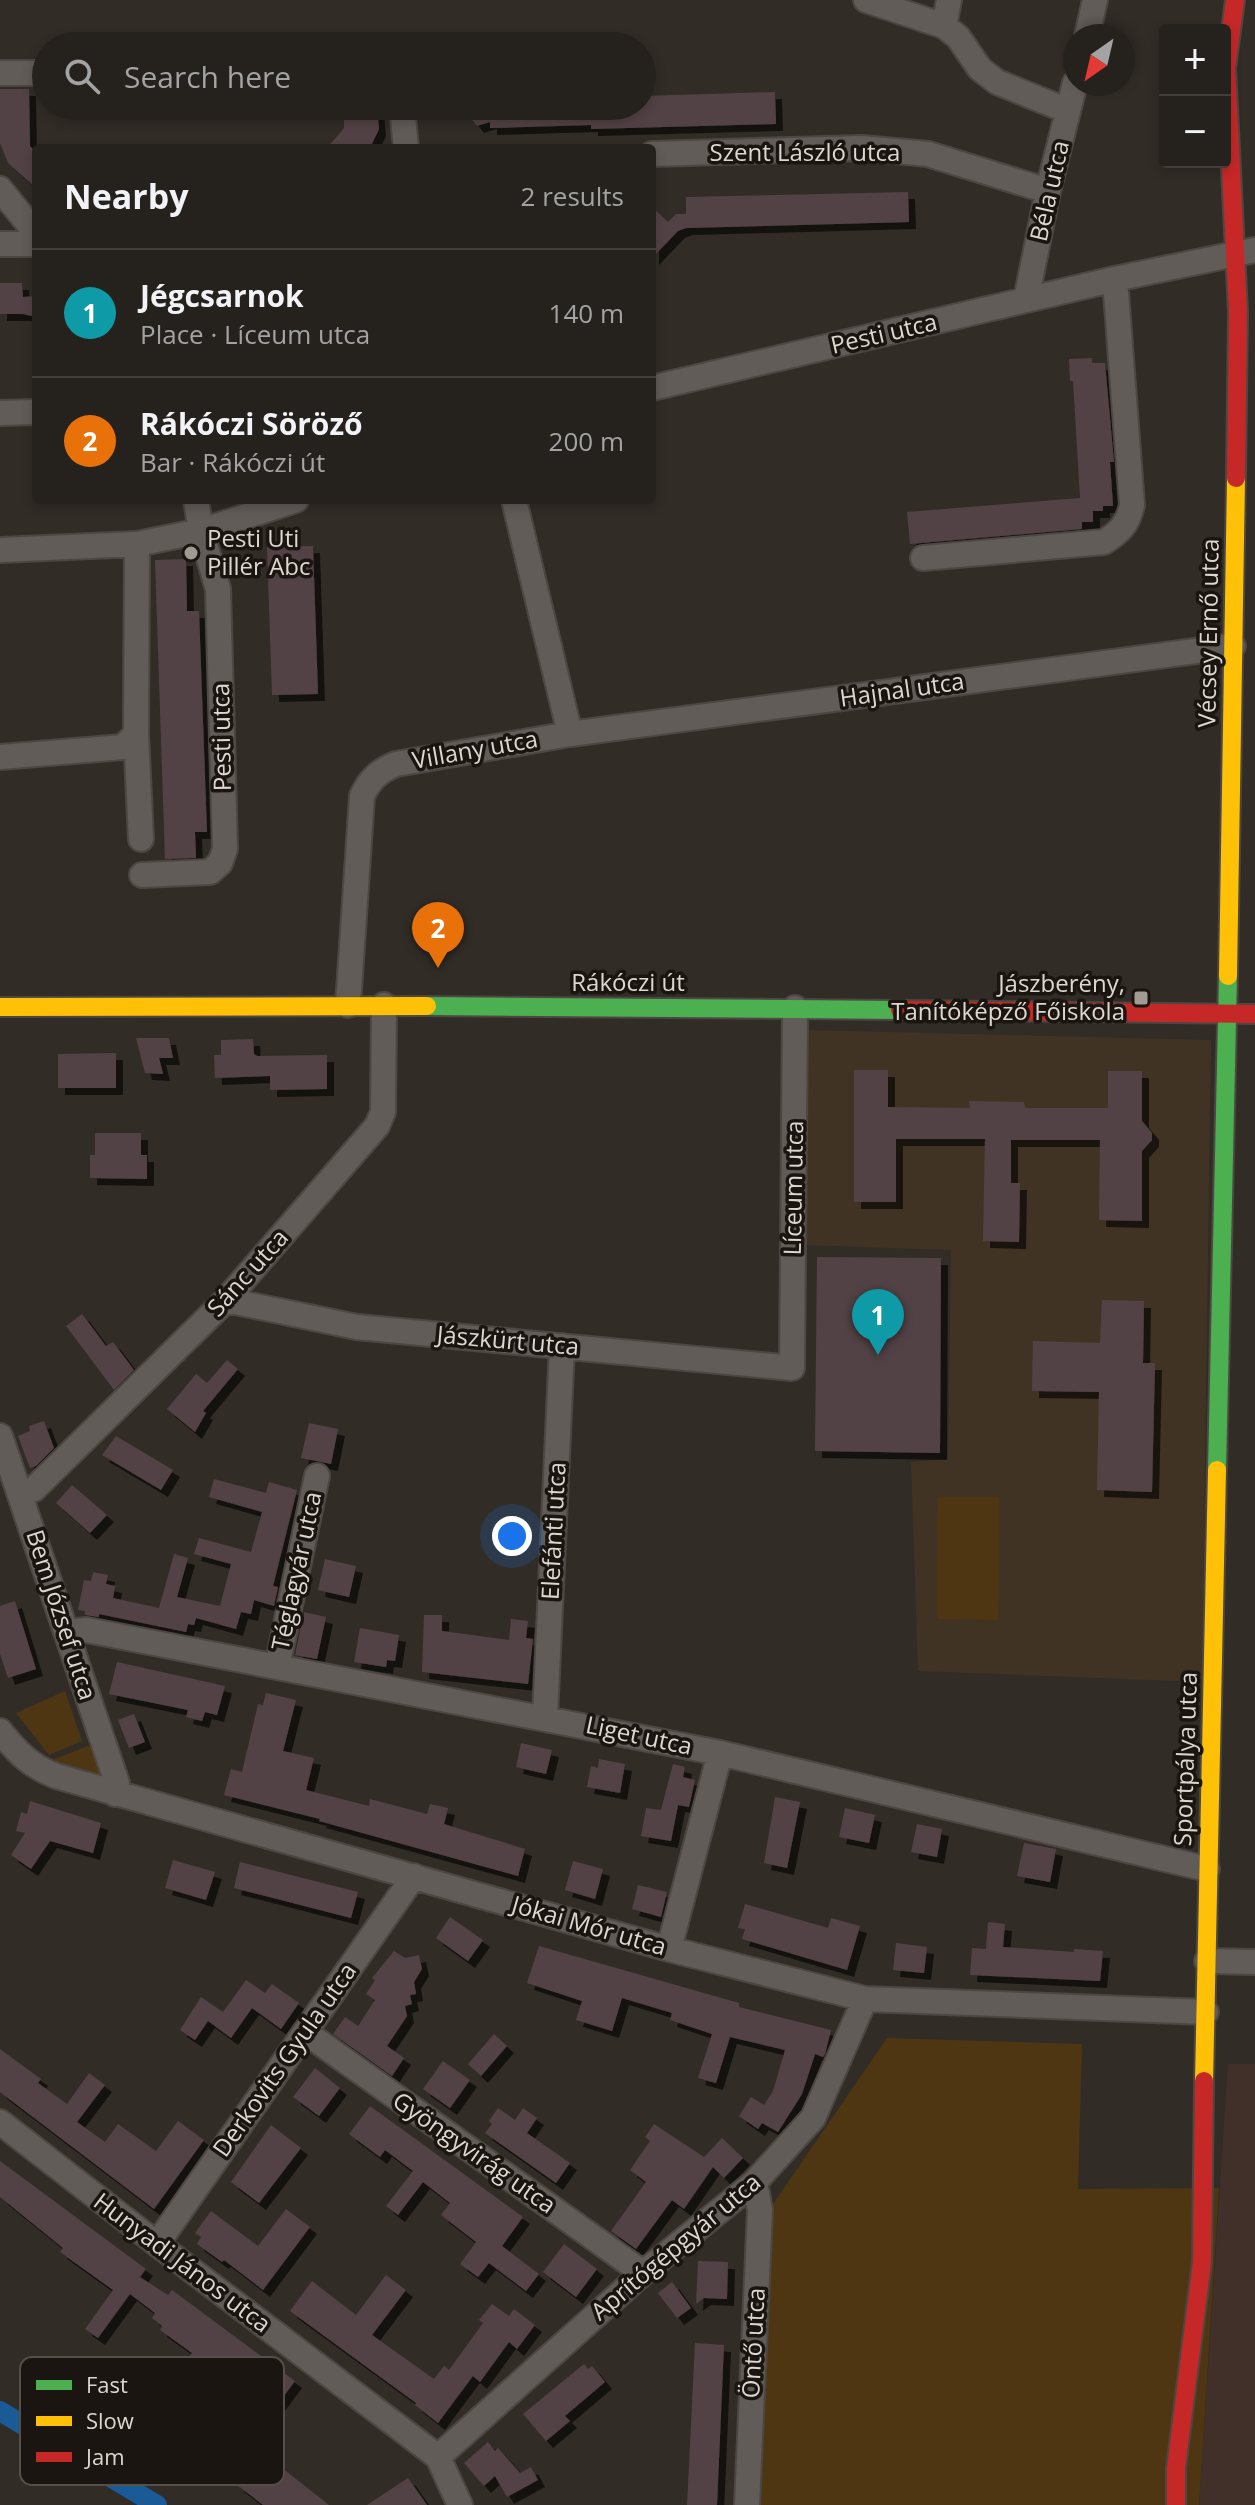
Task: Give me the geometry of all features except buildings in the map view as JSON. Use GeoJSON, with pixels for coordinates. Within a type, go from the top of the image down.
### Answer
{"type":"FeatureCollection","features":[{"type":"Feature","properties":{"kind":"street"},"geometry":{"type":"LineString","coordinates":[[866,0],[944,26],[958,37],[980,69],[997,82],[1068,111]]}},
{"type":"Feature","properties":{"kind":"street"},"geometry":{"type":"LineString","coordinates":[[944,26],[949,0]]}},
{"type":"Feature","properties":{"kind":"street"},"geometry":{"type":"LineString","coordinates":[[1090,24],[1095,0]]}},
{"type":"Feature","properties":{"kind":"street","name":"Vécsey Ernő utca"},"geometry":{"type":"LineString","coordinates":[[1227,1014],[1243,770],[1233,646],[1246,312],[1245,252],[1226,68],[1235,0]]}},
{"type":"Feature","properties":{"kind":"street"},"geometry":{"type":"LineString","coordinates":[[0,73],[32,73]]}},
{"type":"Feature","properties":{"kind":"street","name":"Béla utca"},"geometry":{"type":"LineString","coordinates":[[1026,300],[1072,96]]}},
{"type":"Feature","properties":{"kind":"street"},"geometry":{"type":"LineString","coordinates":[[403,120],[406,144]]}},
{"type":"Feature","properties":{"kind":"street","name":"Szent László utca"},"geometry":{"type":"LineString","coordinates":[[656,154],[862,148],[920,153],[1048,191]]}},
{"type":"Feature","properties":{"kind":"street"},"geometry":{"type":"LineString","coordinates":[[0,189],[32,228]]}},
{"type":"Feature","properties":{"kind":"street"},"geometry":{"type":"LineString","coordinates":[[0,244],[32,244]]}},
{"type":"Feature","properties":{"kind":"street","name":"Pesti utca"},"geometry":{"type":"LineString","coordinates":[[656,387],[1115,279],[1245,252]]}},
{"type":"Feature","properties":{"kind":"street"},"geometry":{"type":"LineString","coordinates":[[923,558],[1104,542],[1119,532],[1129,519],[1132,505],[1115,279]]}},
{"type":"Feature","properties":{"kind":"street"},"geometry":{"type":"LineString","coordinates":[[0,413],[32,412]]}},
{"type":"Feature","properties":{"kind":"street"},"geometry":{"type":"LineString","coordinates":[[197,504],[201,531]]}},
{"type":"Feature","properties":{"kind":"street"},"geometry":{"type":"LineString","coordinates":[[0,550],[137,544],[201,531],[284,504]]}},
{"type":"Feature","properties":{"kind":"street","name":"Villany utca"},"geometry":{"type":"LineString","coordinates":[[348,1005],[362,796],[370,781],[396,764],[570,734],[515,504]]}},
{"type":"Feature","properties":{"kind":"street","name":"Pesti utca"},"geometry":{"type":"LineString","coordinates":[[142,875],[210,872],[220,863],[225,849],[218,589],[201,531]]}},
{"type":"Feature","properties":{"kind":"street"},"geometry":{"type":"LineString","coordinates":[[137,544],[136,734],[141,839]]}},
{"type":"Feature","properties":{"kind":"street","name":"Hajnal utca"},"geometry":{"type":"LineString","coordinates":[[570,734],[1233,646]]}},
{"type":"Feature","properties":{"kind":"street"},"geometry":{"type":"LineString","coordinates":[[0,757],[123,747],[136,734]]}},
{"type":"Feature","properties":{"kind":"street","name":"Rákóczi út"},"geometry":{"type":"LineString","coordinates":[[0,1007],[384,1005],[1255,1014]]}},
{"type":"Feature","properties":{"kind":"street","name":"Sánc utca"},"geometry":{"type":"LineString","coordinates":[[21,1494],[34,1489],[226,1300],[377,1126],[383,1112],[384,1005]]}},
{"type":"Feature","properties":{"kind":"street","name":"Líceum utca"},"geometry":{"type":"LineString","coordinates":[[792,1368],[795,1008]]}},
{"type":"Feature","properties":{"kind":"street","name":"Sportpálya utca"},"geometry":{"type":"LineString","coordinates":[[1176,2505],[1176,2468],[1202,2262],[1207,1869],[1227,1014]]}},
{"type":"Feature","properties":{"kind":"street","name":"Jászkürt utca"},"geometry":{"type":"LineString","coordinates":[[226,1300],[357,1327],[792,1368]]}},
{"type":"Feature","properties":{"kind":"street","name":"Elefánti utca"},"geometry":{"type":"LineString","coordinates":[[545,1717],[562,1346]]}},
{"type":"Feature","properties":{"kind":"street","name":"Bem József utca"},"geometry":{"type":"LineString","coordinates":[[0,1436],[117,1783],[115,1794]]}},
{"type":"Feature","properties":{"kind":"street","name":"Téglagyár utca"},"geometry":{"type":"LineString","coordinates":[[277,1667],[317,1476]]}},
{"type":"Feature","properties":{"kind":"street","name":"Liget utca"},"geometry":{"type":"LineString","coordinates":[[66,1632],[87,1630],[720,1753],[1207,1869]]}},
{"type":"Feature","properties":{"kind":"street","name":"Jókai Mór utca"},"geometry":{"type":"LineString","coordinates":[[0,1731],[20,1756],[36,1768],[115,1794],[669,1949],[865,1999],[1206,2012]]}},
{"type":"Feature","properties":{"kind":"street"},"geometry":{"type":"LineString","coordinates":[[669,1949],[720,1753]]}},
{"type":"Feature","properties":{"kind":"street","name":"Derkovits Gyula utca"},"geometry":{"type":"LineString","coordinates":[[157,2244],[414,1876]]}},
{"type":"Feature","properties":{"kind":"street"},"geometry":{"type":"LineString","coordinates":[[1207,1961],[1255,1962]]}},
{"type":"Feature","properties":{"kind":"street","name":"Aprítógépgyár utca"},"geometry":{"type":"LineString","coordinates":[[438,2457],[643,2273],[755,2182],[813,2118],[865,1999]]}},
{"type":"Feature","properties":{"kind":"street","name":"Gyöngyvirág utca"},"geometry":{"type":"LineString","coordinates":[[305,2032],[643,2273]]}},
{"type":"Feature","properties":{"kind":"street","name":"Hunyadi János utca"},"geometry":{"type":"LineString","coordinates":[[0,2122],[438,2457],[460,2505]]}},
{"type":"Feature","properties":{"kind":"street","name":"Öntő utca"},"geometry":{"type":"LineString","coordinates":[[747,2505],[760,2210],[755,2182]]}},
{"type":"Feature","properties":{"kind":"shaded area"},"geometry":{"type":"Polygon","coordinates":[[[807,1030],[1211,1040],[1202,1682],[918,1671],[911,1462],[948,1459],[951,1250],[802,1245],[807,1030]]]}},
{"type":"Feature","properties":{"kind":"shaded area"},"geometry":{"type":"Polygon","coordinates":[[[938,1497],[999,1497],[998,1620],[937,1619],[938,1497]]]}},
{"type":"Feature","properties":{"kind":"shaded area"},"geometry":{"type":"Polygon","coordinates":[[[65,1691],[82,1741],[49,1755],[16,1713],[65,1691]]]}},
{"type":"Feature","properties":{"kind":"shaded area"},"geometry":{"type":"Polygon","coordinates":[[[88,1746],[95,1749],[105,1784],[55,1770],[52,1760],[88,1746]]]}},
{"type":"Feature","properties":{"kind":"shaded area"},"geometry":{"type":"Polygon","coordinates":[[[887,2038],[1082,2044],[1078,2189],[1219,2188],[1199,2505],[759,2505],[771,2207],[887,2038]]]}},
{"type":"Feature","properties":{"kind":"shaded area"},"geometry":{"type":"Polygon","coordinates":[[[1228,2064],[1255,2064],[1255,2505],[1199,2505],[1228,2064]]]}},
{"type":"Feature","properties":{"kind":"waterway"},"geometry":{"type":"LineString","coordinates":[[0,2411],[20,2423]]}},
{"type":"Feature","properties":{"kind":"waterway"},"geometry":{"type":"LineString","coordinates":[[124,2485],[157,2505]]}},
{"type":"Feature","properties":{"kind":"traffic: fast"},"geometry":{"type":"LineString","coordinates":[[1217,1470],[1228,976]]}},
{"type":"Feature","properties":{"kind":"traffic: fast"},"geometry":{"type":"LineString","coordinates":[[427,1006],[900,1010]]}},
{"type":"Feature","properties":{"kind":"traffic: slow"},"geometry":{"type":"LineString","coordinates":[[1228,976],[1236,478]]}},
{"type":"Feature","properties":{"kind":"traffic: slow"},"geometry":{"type":"LineString","coordinates":[[0,1007],[427,1006]]}},
{"type":"Feature","properties":{"kind":"traffic: slow"},"geometry":{"type":"LineString","coordinates":[[1204,2081],[1217,1470]]}},
{"type":"Feature","properties":{"kind":"traffic: jam"},"geometry":{"type":"LineString","coordinates":[[1235,0],[1226,68],[1238,312],[1236,478]]}},
{"type":"Feature","properties":{"kind":"traffic: jam"},"geometry":{"type":"LineString","coordinates":[[900,1010],[1255,1014]]}},
{"type":"Feature","properties":{"kind":"traffic: jam"},"geometry":{"type":"LineString","coordinates":[[1176,2505],[1176,2468],[1202,2262],[1204,2081]]}},
{"type":"Feature","properties":{"kind":"place","name":"Pesti Uti Pillér Abc"},"geometry":{"type":"Point","coordinates":[191,553]}},
{"type":"Feature","properties":{"kind":"place","name":"Rákóczi Söröző"},"geometry":{"type":"Point","coordinates":[438,968]}},
{"type":"Feature","properties":{"kind":"place","name":"Jászberény, Tanítóképző Főiskola"},"geometry":{"type":"Point","coordinates":[1141,998]}},
{"type":"Feature","properties":{"kind":"place","name":"Jégcsarnok"},"geometry":{"type":"Point","coordinates":[878,1355]}}]}
